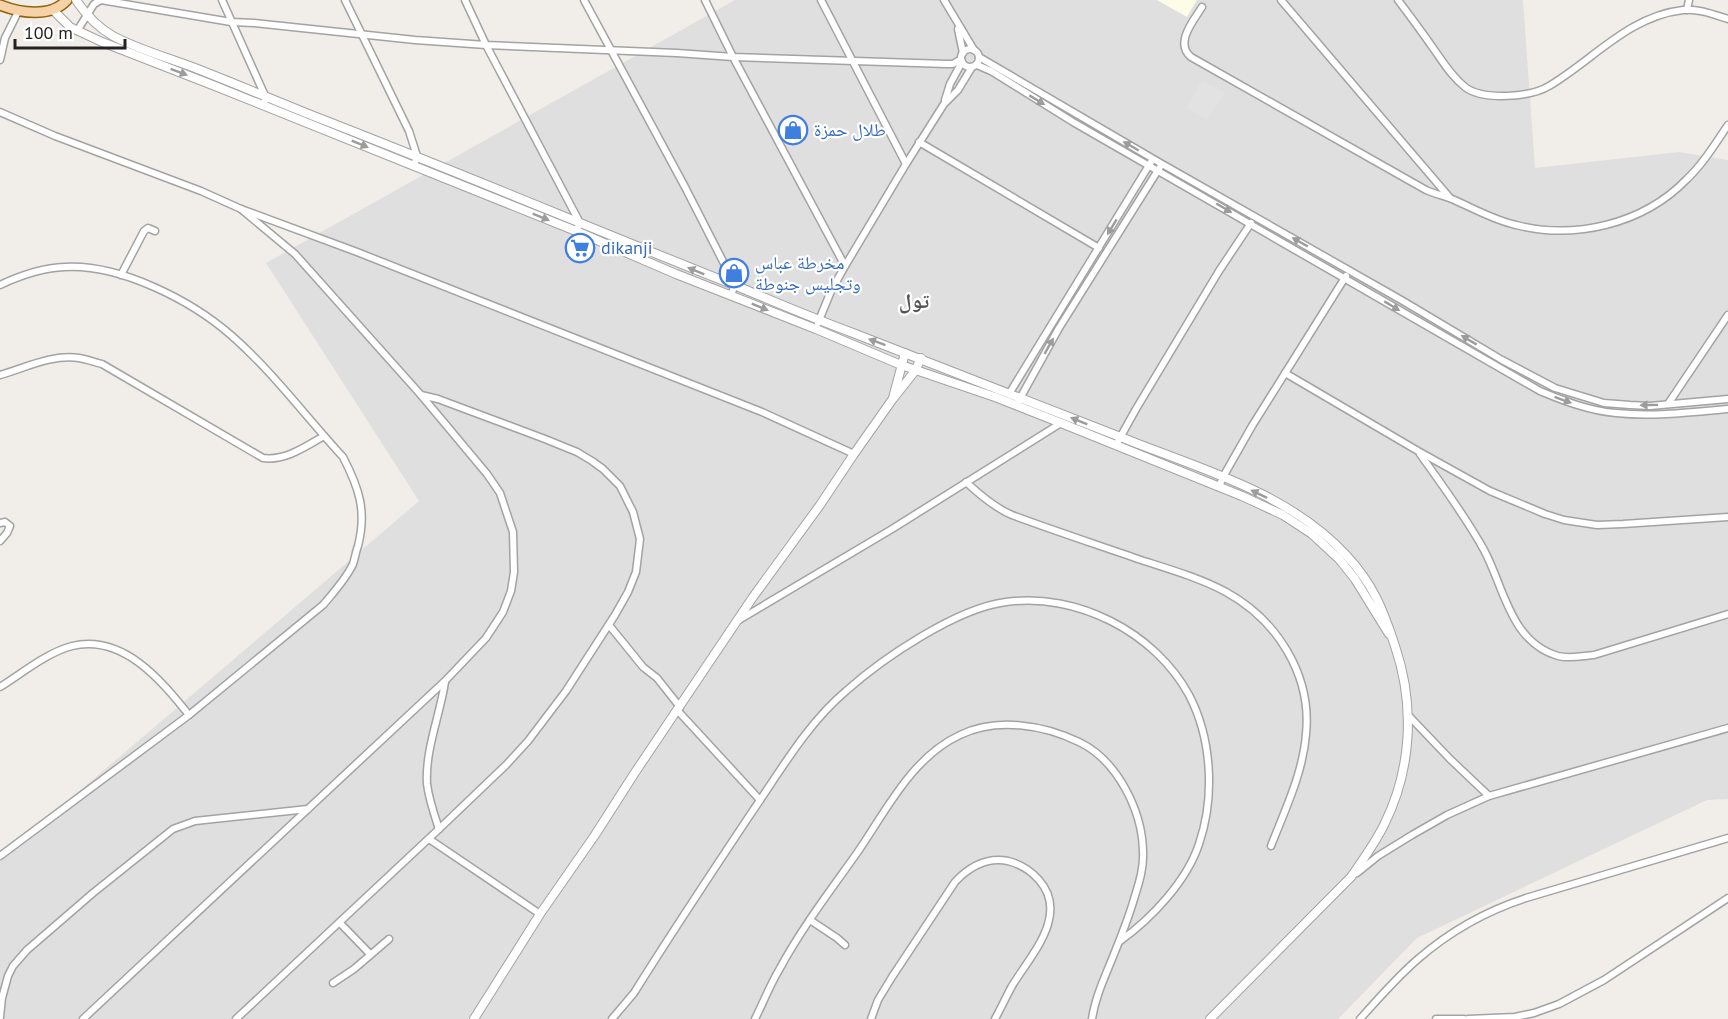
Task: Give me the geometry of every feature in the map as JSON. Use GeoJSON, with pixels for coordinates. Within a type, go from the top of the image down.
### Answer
{"type":"FeatureCollection","features":[{"type":"Feature","properties":{"kind":"main road"},"geometry":{"type":"LineString","coordinates":[[0,5],[38,13],[53,10],[67,0]]}},
{"type":"Feature","properties":{"kind":"street"},"geometry":{"type":"LineString","coordinates":[[76,0],[87,16],[115,37],[159,54],[414,166],[735,285],[819,320],[921,358],[1009,394],[1061,423],[1223,477],[1287,508],[1312,524],[1336,544],[1370,586],[1390,628],[1404,675],[1408,715],[1406,757],[1402,777],[1380,833],[1351,877]]}},
{"type":"Feature","properties":{"kind":"street"},"geometry":{"type":"LineString","coordinates":[[77,31],[94,4],[101,0],[231,22],[486,45],[733,57],[947,64],[953,64],[962,58]]}},
{"type":"Feature","properties":{"kind":"street"},"geometry":{"type":"LineString","coordinates":[[222,0],[265,101]]}},
{"type":"Feature","properties":{"kind":"street"},"geometry":{"type":"LineString","coordinates":[[345,0],[402,117],[417,156],[414,166]]}},
{"type":"Feature","properties":{"kind":"street"},"geometry":{"type":"LineString","coordinates":[[465,0],[578,227]]}},
{"type":"Feature","properties":{"kind":"street"},"geometry":{"type":"LineString","coordinates":[[584,0],[735,285],[731,296]]}},
{"type":"Feature","properties":{"kind":"street"},"geometry":{"type":"LineString","coordinates":[[705,0],[845,266]]}},
{"type":"Feature","properties":{"kind":"street"},"geometry":{"type":"LineString","coordinates":[[821,0],[906,164]]}},
{"type":"Feature","properties":{"kind":"street"},"geometry":{"type":"LineString","coordinates":[[944,0],[956,23],[979,57],[1151,162]]}},
{"type":"Feature","properties":{"kind":"street"},"geometry":{"type":"LineString","coordinates":[[1281,0],[1450,199]]}},
{"type":"Feature","properties":{"kind":"street"},"geometry":{"type":"LineString","coordinates":[[1398,0],[1451,74],[1466,88],[1480,95],[1498,97],[1547,87],[1632,27],[1659,15],[1687,10],[1728,19]]}},
{"type":"Feature","properties":{"kind":"street"},"geometry":{"type":"LineString","coordinates":[[1687,10],[1689,0]]}},
{"type":"Feature","properties":{"kind":"street"},"geometry":{"type":"LineString","coordinates":[[1202,7],[1185,35],[1186,53],[1191,57],[1426,190],[1492,218],[1529,228],[1569,231],[1601,227],[1636,214],[1665,198],[1694,171],[1728,125]]}},
{"type":"Feature","properties":{"kind":"street"},"geometry":{"type":"LineString","coordinates":[[0,60],[1,47],[19,10]]}},
{"type":"Feature","properties":{"kind":"street"},"geometry":{"type":"LineString","coordinates":[[53,10],[70,27],[102,42],[417,156],[578,227],[670,271],[915,371],[1018,401],[1118,441],[1283,514],[1326,545],[1339,559],[1355,579],[1393,640]]}},
{"type":"Feature","properties":{"kind":"street"},"geometry":{"type":"LineString","coordinates":[[956,23],[962,58],[966,66],[991,71],[1049,108],[1350,270],[1511,366],[1555,388],[1604,403],[1650,406],[1728,399]]}},
{"type":"Feature","properties":{"kind":"street"},"geometry":{"type":"LineString","coordinates":[[944,104],[962,58],[968,50],[974,50]]}},
{"type":"Feature","properties":{"kind":"street"},"geometry":{"type":"LineString","coordinates":[[156,63],[159,54]]}},
{"type":"Feature","properties":{"kind":"street"},"geometry":{"type":"LineString","coordinates":[[816,329],[831,291],[919,142],[944,104],[958,90],[979,57]]}},
{"type":"Feature","properties":{"kind":"street"},"geometry":{"type":"LineString","coordinates":[[0,112],[55,136],[762,412],[854,454]]}},
{"type":"Feature","properties":{"kind":"street"},"geometry":{"type":"LineString","coordinates":[[919,142],[1099,248]]}},
{"type":"Feature","properties":{"kind":"street"},"geometry":{"type":"LineString","coordinates":[[1018,401],[1075,295],[1083,275],[1151,162]]}},
{"type":"Feature","properties":{"kind":"street"},"geometry":{"type":"LineString","coordinates":[[1160,167],[1251,223],[1540,391],[1574,404],[1614,413],[1650,415],[1728,409]]}},
{"type":"Feature","properties":{"kind":"street"},"geometry":{"type":"LineString","coordinates":[[1009,394],[1075,295],[1090,279],[1160,167]]}},
{"type":"Feature","properties":{"kind":"street"},"geometry":{"type":"LineString","coordinates":[[83,1019],[445,681],[486,638],[503,612],[511,591],[514,572],[513,532],[495,483],[421,395],[295,254],[242,209]]}},
{"type":"Feature","properties":{"kind":"street"},"geometry":{"type":"LineString","coordinates":[[1118,441],[1219,271],[1251,223]]}},
{"type":"Feature","properties":{"kind":"street"},"geometry":{"type":"LineString","coordinates":[[121,275],[144,231],[148,228],[155,231]]}},
{"type":"Feature","properties":{"kind":"street"},"geometry":{"type":"LineString","coordinates":[[670,271],[674,262]]}},
{"type":"Feature","properties":{"kind":"street"},"geometry":{"type":"LineString","coordinates":[[0,285],[34,271],[67,267],[102,270],[151,286],[184,303],[231,335],[344,457],[353,475],[363,513],[353,564],[324,605],[189,715],[0,856]]}},
{"type":"Feature","properties":{"kind":"street"},"geometry":{"type":"LineString","coordinates":[[1220,487],[1223,477],[1285,373],[1350,270]]}},
{"type":"Feature","properties":{"kind":"street"},"geometry":{"type":"LineString","coordinates":[[1083,275],[1090,279]]}},
{"type":"Feature","properties":{"kind":"street"},"geometry":{"type":"LineString","coordinates":[[1667,414],[1668,404],[1728,315]]}},
{"type":"Feature","properties":{"kind":"street"},"geometry":{"type":"LineString","coordinates":[[892,400],[905,353]]}},
{"type":"Feature","properties":{"kind":"street"},"geometry":{"type":"LineString","coordinates":[[0,375],[65,357],[80,358],[102,364],[263,458],[272,459],[290,454],[324,436]]}},
{"type":"Feature","properties":{"kind":"street"},"geometry":{"type":"LineString","coordinates":[[478,1018],[540,914],[596,835],[634,774],[737,621],[892,400],[915,371],[921,358]]}},
{"type":"Feature","properties":{"kind":"street"},"geometry":{"type":"LineString","coordinates":[[1285,373],[1490,491],[1519,505],[1564,520],[1597,525],[1728,516]]}},
{"type":"Feature","properties":{"kind":"street"},"geometry":{"type":"LineString","coordinates":[[236,1019],[429,839],[528,741],[566,691],[609,625],[628,592],[636,572],[640,539],[633,512],[620,486],[592,460],[545,439],[458,406],[421,395]]}},
{"type":"Feature","properties":{"kind":"street"},"geometry":{"type":"LineString","coordinates":[[737,621],[892,529],[1061,423]]}},
{"type":"Feature","properties":{"kind":"street"},"geometry":{"type":"LineString","coordinates":[[1418,451],[1450,495],[1484,549],[1514,619],[1522,632],[1544,650],[1567,657],[1594,655],[1728,614]]}},
{"type":"Feature","properties":{"kind":"street"},"geometry":{"type":"LineString","coordinates":[[966,482],[1012,516],[1219,588],[1253,609],[1269,625],[1290,655],[1304,694],[1307,716],[1307,732],[1301,768],[1272,846]]}},
{"type":"Feature","properties":{"kind":"street"},"geometry":{"type":"LineString","coordinates":[[0,523],[5,522],[10,526],[7,534],[0,541]]}},
{"type":"Feature","properties":{"kind":"street"},"geometry":{"type":"LineString","coordinates":[[612,1019],[634,993],[760,800],[813,724],[843,693],[876,667],[945,624],[979,609],[1008,601],[1038,601],[1079,608],[1124,627],[1142,641],[1176,676],[1196,711],[1206,745],[1209,788],[1199,846],[1172,891],[1120,941]]}},
{"type":"Feature","properties":{"kind":"street"},"geometry":{"type":"LineString","coordinates":[[609,625],[643,667],[657,678],[679,709],[760,800]]}},
{"type":"Feature","properties":{"kind":"street"},"geometry":{"type":"LineString","coordinates":[[0,687],[54,654],[72,646],[102,645],[134,658],[189,715]]}},
{"type":"Feature","properties":{"kind":"street"},"geometry":{"type":"LineString","coordinates":[[439,829],[429,795],[428,770],[445,681]]}},
{"type":"Feature","properties":{"kind":"street"},"geometry":{"type":"LineString","coordinates":[[1408,715],[1489,796]]}},
{"type":"Feature","properties":{"kind":"street"},"geometry":{"type":"LineString","coordinates":[[755,1019],[778,970],[810,920],[916,769],[951,739],[971,730],[1029,726],[1074,739],[1100,756],[1116,775],[1133,806],[1142,837],[1144,852],[1140,882],[1120,941],[1100,989],[1092,1019]]}},
{"type":"Feature","properties":{"kind":"street"},"geometry":{"type":"LineString","coordinates":[[1210,1019],[1351,877],[1378,856],[1447,815],[1489,796],[1728,728]]}},
{"type":"Feature","properties":{"kind":"street"},"geometry":{"type":"LineString","coordinates":[[0,1017],[8,976],[27,950],[173,829],[195,821],[308,809]]}},
{"type":"Feature","properties":{"kind":"street"},"geometry":{"type":"LineString","coordinates":[[1360,1019],[1416,961],[1451,934],[1499,907],[1728,838]]}},
{"type":"Feature","properties":{"kind":"street"},"geometry":{"type":"LineString","coordinates":[[429,839],[540,914]]}},
{"type":"Feature","properties":{"kind":"street"},"geometry":{"type":"LineString","coordinates":[[871,1019],[878,1000],[892,977],[955,882],[975,865],[1006,861],[1025,868],[1040,881],[1049,897],[1050,918],[1044,936],[995,1019]]}},
{"type":"Feature","properties":{"kind":"street"},"geometry":{"type":"LineString","coordinates":[[1436,1019],[1515,1017],[1559,1004],[1613,975],[1728,898]]}},
{"type":"Feature","properties":{"kind":"street"},"geometry":{"type":"LineString","coordinates":[[810,920],[845,945]]}},
{"type":"Feature","properties":{"kind":"street"},"geometry":{"type":"LineString","coordinates":[[340,923],[370,954]]}},
{"type":"Feature","properties":{"kind":"street"},"geometry":{"type":"LineString","coordinates":[[333,983],[388,939]]}},
{"type":"Feature","properties":{"kind":"shaded area"},"geometry":{"type":"Polygon","coordinates":[[[735,0],[1523,0],[1535,168],[1679,152],[1728,160],[1728,799],[1707,800],[1417,938],[1338,1019],[0,1019],[0,859],[419,501],[266,263],[735,0]]]}},
{"type":"Feature","properties":{"kind":"shaded area"},"geometry":{"type":"Polygon","coordinates":[[[1157,0],[1197,0],[1187,17],[1157,0]]]}},
{"type":"Feature","properties":{"kind":"shaded area"},"geometry":{"type":"Polygon","coordinates":[[[1202,80],[1225,93],[1207,120],[1186,108],[1202,80]]]}},
{"type":"Feature","properties":{"kind":"place","name":"طلال حمزة"},"geometry":{"type":"Point","coordinates":[793,130]}},
{"type":"Feature","properties":{"kind":"place","name":"dikanji"},"geometry":{"type":"Point","coordinates":[580,248]}},
{"type":"Feature","properties":{"kind":"place","name":"مخرطة عباس وتجليس جنوطة"},"geometry":{"type":"Point","coordinates":[734,273]}},
{"type":"Feature","properties":{"kind":"district","name":"تول"},"geometry":{"type":"Point","coordinates":[914,301]}}]}
